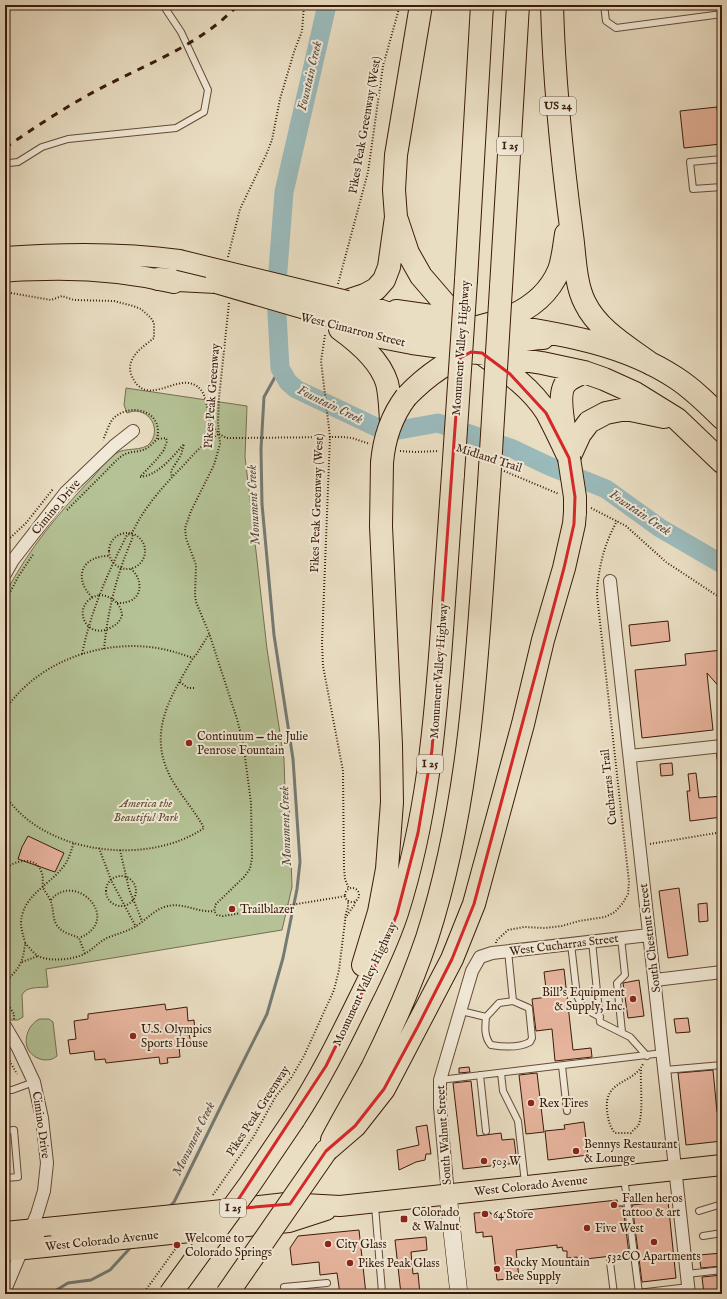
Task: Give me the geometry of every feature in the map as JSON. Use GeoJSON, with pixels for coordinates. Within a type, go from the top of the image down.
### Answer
{"type":"FeatureCollection","features":[{"type":"Feature","properties":{"kind":"highway"},"geometry":{"type":"LineString","coordinates":[[342,313],[365,295],[376,289],[384,280],[389,267],[396,217],[394,190],[397,146],[421,5]]}},
{"type":"Feature","properties":{"kind":"highway","name":"Monument Valley Highway"},"geometry":{"type":"LineString","coordinates":[[170,1294],[250,1184],[294,1119],[326,1066],[381,954],[397,914],[414,847],[426,796],[438,692],[466,280],[482,5]]}},
{"type":"Feature","properties":{"kind":"highway","name":"I 25"},"geometry":{"type":"LineString","coordinates":[[227,1294],[326,1151],[371,1068],[402,1002],[426,939],[449,856],[466,760],[496,478],[501,287],[518,5]]}},
{"type":"Feature","properties":{"kind":"highway","name":"US 24"},"geometry":{"type":"LineString","coordinates":[[552,5],[557,96],[568,207],[580,290],[585,304],[600,324],[651,364]]}},
{"type":"Feature","properties":{"kind":"highway"},"geometry":{"type":"LineString","coordinates":[[158,279],[220,291],[239,288],[342,313],[365,325],[398,330],[460,330],[475,323],[507,318],[540,298],[550,286],[559,270],[563,253],[568,207]]}},
{"type":"Feature","properties":{"kind":"highway"},"geometry":{"type":"LineString","coordinates":[[396,217],[408,253],[414,264],[452,312],[475,323],[482,350]]}},
{"type":"Feature","properties":{"kind":"highway"},"geometry":{"type":"LineString","coordinates":[[342,313],[354,340],[376,364],[386,381],[397,394]]}},
{"type":"Feature","properties":{"kind":"highway","name":"West Cimarron Street"},"geometry":{"type":"LineString","coordinates":[[475,323],[578,338],[625,352],[676,378],[698,395],[722,418]]}},
{"type":"Feature","properties":{"kind":"highway"},"geometry":{"type":"LineString","coordinates":[[436,331],[482,350],[510,374],[531,393],[567,445]]}},
{"type":"Feature","properties":{"kind":"highway"},"geometry":{"type":"LineString","coordinates":[[397,394],[417,385],[449,363],[482,350],[539,338],[578,338]]}},
{"type":"Feature","properties":{"kind":"highway","name":"West Cimarron Street"},"geometry":{"type":"LineString","coordinates":[[482,350],[584,372],[635,393],[677,419],[722,462]]}},
{"type":"Feature","properties":{"kind":"highway"},"geometry":{"type":"LineString","coordinates":[[326,1151],[355,1126],[384,1089],[452,959],[471,911],[493,838],[531,695],[543,640],[564,568],[574,524],[576,497],[561,403],[562,392],[566,382],[584,372]]}},
{"type":"Feature","properties":{"kind":"highway"},"geometry":{"type":"LineString","coordinates":[[340,1038],[379,912],[387,869],[391,826],[391,745],[381,526],[383,453],[397,394]]}},
{"type":"Feature","properties":{"kind":"highway"},"geometry":{"type":"LineString","coordinates":[[567,445],[580,434],[589,422],[606,413],[626,410],[677,419]]}},
{"type":"Feature","properties":{"kind":"main road","name":"West Cimarron Street"},"geometry":{"type":"LineString","coordinates":[[5,257],[60,254],[111,254],[142,255],[179,260],[342,313],[377,338],[482,350]]}},
{"type":"Feature","properties":{"kind":"main road"},"geometry":{"type":"LineString","coordinates":[[5,272],[73,270],[116,273],[158,279]]}},
{"type":"Feature","properties":{"kind":"main road","name":"West Cimarron Street"},"geometry":{"type":"LineString","coordinates":[[342,313],[399,311],[475,323]]}},
{"type":"Feature","properties":{"kind":"main road","name":"West Colorado Avenue"},"geometry":{"type":"LineString","coordinates":[[5,1232],[216,1205],[286,1203],[340,1206],[722,1165]]}},
{"type":"Feature","properties":{"kind":"main road","name":"South Walnut Street"},"geometry":{"type":"LineString","coordinates":[[448,1195],[459,1294]]}},
{"type":"Feature","properties":{"kind":"main road","name":"West Colorado Avenue"},"geometry":{"type":"LineString","coordinates":[[13,1250],[289,1222],[340,1206]]}},
{"type":"Feature","properties":{"kind":"street","name":"Cimino Drive"},"geometry":{"type":"LineString","coordinates":[[5,574],[9,556],[66,492],[114,446],[133,431]]}},
{"type":"Feature","properties":{"kind":"street","name":"South Chestnut Street"},"geometry":{"type":"LineString","coordinates":[[610,581],[689,1291]]}},
{"type":"Feature","properties":{"kind":"street"},"geometry":{"type":"LineString","coordinates":[[630,756],[720,746]]}},
{"type":"Feature","properties":{"kind":"street","name":"West Cucharras Street"},"geometry":{"type":"LineString","coordinates":[[480,957],[492,953],[649,935]]}},
{"type":"Feature","properties":{"kind":"street","name":"South Walnut Street"},"geometry":{"type":"LineString","coordinates":[[448,1195],[440,1107],[440,1080],[472,971],[480,957]]}},
{"type":"Feature","properties":{"kind":"street"},"geometry":{"type":"LineString","coordinates":[[655,980],[722,972]]}},
{"type":"Feature","properties":{"kind":"street","name":"Cimino Drive"},"geometry":{"type":"LineString","coordinates":[[5,1290],[13,1250],[30,1230],[44,1191],[46,1176],[46,1153],[42,1118],[10,1026]]}},
{"type":"Feature","properties":{"kind":"lane"},"geometry":{"type":"LineString","coordinates":[[5,160],[9,163],[18,162],[42,147],[68,139],[176,128],[204,112],[208,90],[194,57],[181,32],[163,5]]}},
{"type":"Feature","properties":{"kind":"lane"},"geometry":{"type":"LineString","coordinates":[[604,5],[606,21],[616,28],[722,14]]}},
{"type":"Feature","properties":{"kind":"lane"},"geometry":{"type":"LineString","coordinates":[[722,159],[690,162],[693,189],[722,187]]}},
{"type":"Feature","properties":{"kind":"lane"},"geometry":{"type":"LineString","coordinates":[[720,746],[722,770]]}},
{"type":"Feature","properties":{"kind":"lane"},"geometry":{"type":"LineString","coordinates":[[621,938],[625,975],[617,983],[622,1032]]}},
{"type":"Feature","properties":{"kind":"lane"},"geometry":{"type":"LineString","coordinates":[[592,941],[600,1022],[630,1037],[647,1056]]}},
{"type":"Feature","properties":{"kind":"lane"},"geometry":{"type":"LineString","coordinates":[[571,944],[576,996],[583,1008],[600,1017]]}},
{"type":"Feature","properties":{"kind":"lane"},"geometry":{"type":"LineString","coordinates":[[508,951],[514,1001]]}},
{"type":"Feature","properties":{"kind":"lane"},"geometry":{"type":"LineString","coordinates":[[514,1001],[529,1008],[532,1038],[530,1042],[518,1045],[491,1045],[487,1041],[485,1031],[486,1017],[498,1003],[514,1001]]}},
{"type":"Feature","properties":{"kind":"lane"},"geometry":{"type":"LineString","coordinates":[[461,1011],[486,1017]]}},
{"type":"Feature","properties":{"kind":"lane"},"geometry":{"type":"LineString","coordinates":[[440,1080],[663,1053]]}},
{"type":"Feature","properties":{"kind":"lane"},"geometry":{"type":"LineString","coordinates":[[665,1070],[722,1065]]}},
{"type":"Feature","properties":{"kind":"lane"},"geometry":{"type":"LineString","coordinates":[[562,1066],[567,1111]]}},
{"type":"Feature","properties":{"kind":"lane"},"geometry":{"type":"LineString","coordinates":[[501,1073],[503,1092],[518,1121],[525,1186]]}},
{"type":"Feature","properties":{"kind":"lane"},"geometry":{"type":"LineString","coordinates":[[480,1075],[486,1131]]}},
{"type":"Feature","properties":{"kind":"lane"},"geometry":{"type":"LineString","coordinates":[[5,1090],[12,1090],[29,1084]]}},
{"type":"Feature","properties":{"kind":"lane"},"geometry":{"type":"LineString","coordinates":[[5,1131],[14,1130],[18,1177],[5,1178]]}},
{"type":"Feature","properties":{"kind":"lane"},"geometry":{"type":"LineString","coordinates":[[624,1176],[639,1293]]}},
{"type":"Feature","properties":{"kind":"lane"},"geometry":{"type":"LineString","coordinates":[[375,1202],[382,1292]]}},
{"type":"Feature","properties":{"kind":"lane"},"geometry":{"type":"LineString","coordinates":[[699,1211],[722,1204]]}},
{"type":"Feature","properties":{"kind":"lane"},"geometry":{"type":"LineString","coordinates":[[703,1236],[722,1233]]}},
{"type":"Feature","properties":{"kind":"lane"},"geometry":{"type":"LineString","coordinates":[[610,1262],[614,1294]]}},
{"type":"Feature","properties":{"kind":"lane"},"geometry":{"type":"LineString","coordinates":[[687,1274],[722,1270]]}},
{"type":"Feature","properties":{"kind":"lane"},"geometry":{"type":"LineString","coordinates":[[285,1294],[284,1287],[327,1283]]}},
{"type":"Feature","properties":{"kind":"lane"},"geometry":{"type":"LineString","coordinates":[[629,1294],[689,1291]]}},
{"type":"Feature","properties":{"kind":"path"},"geometry":{"type":"LineString","coordinates":[[228,263],[229,251],[240,208],[272,140],[280,99],[302,31],[304,5]]}},
{"type":"Feature","properties":{"kind":"path","name":"Pikes Peak Greenway (West)"},"geometry":{"type":"LineString","coordinates":[[349,889],[344,868],[343,771],[323,666],[322,643],[330,437],[321,361],[342,313],[368,172],[383,66],[400,5]]}},
{"type":"Feature","properties":{"kind":"path","name":"Pikes Peak Greenway"},"geometry":{"type":"LineString","coordinates":[[214,911],[216,904],[244,877],[250,869],[252,858],[251,803],[243,742],[209,633],[196,602],[196,565],[186,538],[185,528],[191,511],[214,465],[220,444],[220,291]]}},
{"type":"Feature","properties":{"kind":"path"},"geometry":{"type":"LineString","coordinates":[[5,292],[51,300],[62,296],[74,300],[114,301],[141,309],[151,318],[154,323],[154,338],[137,351],[131,362],[131,372],[134,381],[141,387],[151,391],[159,390],[178,383],[194,385],[200,389],[208,407],[210,423],[219,434],[195,452],[172,477],[138,520],[132,533],[133,537],[120,568],[111,598],[104,649]]}},
{"type":"Feature","properties":{"kind":"path"},"geometry":{"type":"LineString","coordinates":[[136,409],[144,411],[156,422],[158,439]]}},
{"type":"Feature","properties":{"kind":"path","name":"Midland Trail"},"geometry":{"type":"LineString","coordinates":[[219,434],[226,438],[352,438],[383,453],[440,451]]}},
{"type":"Feature","properties":{"kind":"path"},"geometry":{"type":"LineString","coordinates":[[64,514],[122,455],[146,450],[158,439],[166,438],[167,441],[164,450],[140,477],[161,467],[175,455],[184,444],[181,455],[171,471],[172,477]]}},
{"type":"Feature","properties":{"kind":"path","name":"Midland Trail"},"geometry":{"type":"LineString","coordinates":[[496,478],[617,521],[626,526],[666,562],[722,599]]}},
{"type":"Feature","properties":{"kind":"path","name":"Cucharras Trail"},"geometry":{"type":"LineString","coordinates":[[492,953],[496,941],[508,930],[524,927],[545,928],[562,926],[579,921],[605,917],[615,912],[624,903],[628,894],[629,882],[597,595],[602,556],[609,534],[617,521]]}},
{"type":"Feature","properties":{"kind":"path"},"geometry":{"type":"LineString","coordinates":[[82,654],[88,626],[99,594],[127,535],[132,533]]}},
{"type":"Feature","properties":{"kind":"path"},"geometry":{"type":"LineString","coordinates":[[132,533],[139,537],[146,550],[145,556],[140,565],[130,569],[120,568],[113,562],[110,556],[109,548],[114,538],[119,534],[132,533]]}},
{"type":"Feature","properties":{"kind":"path"},"geometry":{"type":"LineString","coordinates":[[5,602],[18,577],[37,548]]}},
{"type":"Feature","properties":{"kind":"path"},"geometry":{"type":"LineString","coordinates":[[92,597],[84,588],[82,582],[83,568],[93,559],[110,556]]}},
{"type":"Feature","properties":{"kind":"path"},"geometry":{"type":"LineString","coordinates":[[117,603],[129,601],[137,596],[139,590],[139,579],[130,569]]}},
{"type":"Feature","properties":{"kind":"path"},"geometry":{"type":"LineString","coordinates":[[99,594],[111,598],[117,603],[122,612],[121,618],[116,624],[106,630],[97,631],[84,622],[82,616],[83,608],[85,603],[92,597],[99,594]]}},
{"type":"Feature","properties":{"kind":"path"},"geometry":{"type":"LineString","coordinates":[[5,795],[12,806],[34,825],[55,836],[99,848],[120,850],[160,847],[178,842],[204,828],[171,778],[166,766],[162,749],[161,733],[163,717],[167,704],[209,633]]}},
{"type":"Feature","properties":{"kind":"path"},"geometry":{"type":"LineString","coordinates":[[5,710],[16,694],[36,677],[64,661],[82,654],[104,649],[140,646],[157,648],[193,658]]}},
{"type":"Feature","properties":{"kind":"path"},"geometry":{"type":"LineString","coordinates":[[179,682],[188,688],[196,688]]}},
{"type":"Feature","properties":{"kind":"path"},"geometry":{"type":"LineString","coordinates":[[650,844],[722,832]]}},
{"type":"Feature","properties":{"kind":"path"},"geometry":{"type":"LineString","coordinates":[[5,981],[22,962],[25,943],[21,929],[22,914],[26,904],[62,868],[69,858],[74,842]]}},
{"type":"Feature","properties":{"kind":"path"},"geometry":{"type":"LineString","coordinates":[[99,848],[111,880],[136,927]]}},
{"type":"Feature","properties":{"kind":"path"},"geometry":{"type":"LineString","coordinates":[[120,850],[125,877],[132,900],[142,921]]}},
{"type":"Feature","properties":{"kind":"path"},"geometry":{"type":"LineString","coordinates":[[5,869],[10,865],[24,860],[36,864],[43,874],[43,886],[51,900],[56,924],[64,932],[79,938],[85,954]]}},
{"type":"Feature","properties":{"kind":"path"},"geometry":{"type":"LineString","coordinates":[[125,877],[133,882],[135,886],[135,895],[132,900],[118,906],[112,903],[106,893],[107,887],[111,880],[125,877]]}},
{"type":"Feature","properties":{"kind":"path"},"geometry":{"type":"LineString","coordinates":[[349,889],[355,889],[358,892],[359,897],[355,901],[350,902],[346,896],[349,889]]}},
{"type":"Feature","properties":{"kind":"path"},"geometry":{"type":"LineString","coordinates":[[51,900],[55,895],[62,892],[75,891],[86,896],[93,903],[97,914],[95,927],[91,932],[79,938]]}},
{"type":"Feature","properties":{"kind":"path"},"geometry":{"type":"LineString","coordinates":[[25,943],[38,956],[55,960],[66,959],[85,954],[104,940],[136,927],[156,911],[171,906],[187,906],[208,912],[214,911],[217,915],[223,916],[346,896]]}},
{"type":"Feature","properties":{"kind":"path","name":"Pikes Peak Greenway"},"geometry":{"type":"LineString","coordinates":[[216,1205],[276,1096],[291,1078],[304,1056],[334,990],[348,908],[348,900]]}},
{"type":"Feature","properties":{"kind":"path","name":"Pikes Peak Greenway"},"geometry":{"type":"LineString","coordinates":[[345,919],[356,904],[355,901]]}},
{"type":"Feature","properties":{"kind":"path"},"geometry":{"type":"LineString","coordinates":[[22,962],[38,956]]}},
{"type":"Feature","properties":{"kind":"path"},"geometry":{"type":"LineString","coordinates":[[5,1000],[14,1014],[10,1026]]}},
{"type":"Feature","properties":{"kind":"path"},"geometry":{"type":"LineString","coordinates":[[5,1053],[29,1084]]}},
{"type":"Feature","properties":{"kind":"path"},"geometry":{"type":"LineString","coordinates":[[641,1070],[618,1084],[609,1092],[606,1101],[608,1116],[610,1127],[615,1133],[631,1132],[637,1127],[641,1118],[641,1070],[647,1056]]}},
{"type":"Feature","properties":{"kind":"path"},"geometry":{"type":"LineString","coordinates":[[143,1294],[177,1246]]}},
{"type":"Feature","properties":{"kind":"highlighted area"},"geometry":{"type":"Polygon","coordinates":[[[471,352],[482,353],[510,374],[546,413],[569,458],[575,497],[574,524],[564,568],[474,904],[452,959],[418,1026],[384,1089],[355,1126],[326,1151],[290,1204],[232,1209],[326,1066],[381,954],[397,914],[418,833],[432,750],[460,358],[471,352]]]}},
{"type":"Feature","properties":{"kind":"green space","name":"America the Beautiful Park"},"geometry":{"type":"Polygon","coordinates":[[[126,388],[247,406],[245,457],[267,649],[284,759],[285,790],[289,799],[292,887],[282,930],[46,969],[48,987],[26,990],[22,995],[23,1017],[18,1020],[9,1020],[5,1015],[5,594],[24,562],[45,532],[68,504],[96,474],[101,466],[119,452],[124,450],[139,449],[151,442],[154,436],[153,423],[150,418],[140,412],[134,411],[127,413],[124,405],[126,388]]]}},
{"type":"Feature","properties":{"kind":"green space"},"geometry":{"type":"Polygon","coordinates":[[[40,1019],[49,1019],[53,1022],[57,1056],[49,1060],[45,1060],[37,1058],[30,1052],[26,1041],[30,1028],[36,1021],[40,1019]]]}},
{"type":"Feature","properties":{"kind":"building"},"geometry":{"type":"Polygon","coordinates":[[[717,107],[721,144],[684,148],[680,111],[717,107]]]}},
{"type":"Feature","properties":{"kind":"building"},"geometry":{"type":"Polygon","coordinates":[[[668,621],[670,641],[631,646],[629,625],[668,621]]]}},
{"type":"Feature","properties":{"kind":"building"},"geometry":{"type":"Polygon","coordinates":[[[722,650],[722,690],[707,673],[713,730],[642,738],[635,670],[686,665],[685,654],[722,650]]]}},
{"type":"Feature","properties":{"kind":"building"},"geometry":{"type":"Polygon","coordinates":[[[672,763],[673,775],[661,776],[660,764],[672,763]]]}},
{"type":"Feature","properties":{"kind":"building"},"geometry":{"type":"Polygon","coordinates":[[[696,773],[699,798],[722,796],[722,817],[690,821],[687,791],[690,791],[688,774],[696,773]]]}},
{"type":"Feature","properties":{"kind":"building"},"geometry":{"type":"Polygon","coordinates":[[[28,836],[64,853],[55,872],[18,859],[28,836]]]}},
{"type":"Feature","properties":{"kind":"building"},"geometry":{"type":"Polygon","coordinates":[[[679,888],[688,955],[668,958],[659,891],[679,888]]]}},
{"type":"Feature","properties":{"kind":"building"},"geometry":{"type":"Polygon","coordinates":[[[707,903],[708,921],[699,922],[698,904],[707,903]]]}},
{"type":"Feature","properties":{"kind":"building"},"geometry":{"type":"Polygon","coordinates":[[[564,969],[573,1050],[591,1048],[592,1057],[555,1061],[552,1029],[536,1031],[532,999],[547,997],[544,972],[564,969]]]}},
{"type":"Feature","properties":{"kind":"building","name":"Bill's Equipment & Supply, Inc."},"geometry":{"type":"Polygon","coordinates":[[[639,980],[644,1016],[628,1018],[623,983],[639,980]]]}},
{"type":"Feature","properties":{"kind":"building","name":"U.S. Olympics Sports House"},"geometry":{"type":"Polygon","coordinates":[[[165,1004],[166,1010],[187,1007],[188,1021],[194,1020],[195,1032],[189,1033],[191,1045],[179,1046],[180,1057],[167,1058],[168,1063],[160,1064],[159,1057],[106,1063],[105,1059],[95,1060],[94,1051],[70,1054],[68,1040],[76,1039],[74,1021],[88,1019],[88,1014],[165,1004]]]}},
{"type":"Feature","properties":{"kind":"building"},"geometry":{"type":"Polygon","coordinates":[[[688,1018],[690,1032],[676,1033],[674,1019],[688,1018]]]}},
{"type":"Feature","properties":{"kind":"building"},"geometry":{"type":"Polygon","coordinates":[[[469,1067],[470,1072],[459,1073],[459,1068],[469,1067]]]}},
{"type":"Feature","properties":{"kind":"building"},"geometry":{"type":"Polygon","coordinates":[[[713,1070],[717,1112],[722,1111],[722,1141],[686,1145],[678,1073],[713,1070]]]}},
{"type":"Feature","properties":{"kind":"building","name":"Rex Tires"},"geometry":{"type":"Polygon","coordinates":[[[537,1073],[544,1132],[526,1134],[519,1075],[537,1073]]]}},
{"type":"Feature","properties":{"kind":"building"},"geometry":{"type":"Polygon","coordinates":[[[471,1081],[477,1136],[501,1133],[502,1140],[514,1139],[517,1163],[463,1169],[453,1083],[471,1081]]]}},
{"type":"Feature","properties":{"kind":"building"},"geometry":{"type":"Polygon","coordinates":[[[584,1122],[588,1155],[548,1160],[545,1131],[565,1129],[564,1125],[584,1122]]]}},
{"type":"Feature","properties":{"kind":"building"},"geometry":{"type":"Polygon","coordinates":[[[427,1125],[431,1154],[426,1154],[425,1160],[416,1162],[399,1170],[397,1150],[419,1145],[416,1127],[427,1125]]]}},
{"type":"Feature","properties":{"kind":"building"},"geometry":{"type":"Polygon","coordinates":[[[617,1200],[618,1206],[623,1206],[629,1254],[577,1260],[577,1257],[567,1258],[567,1251],[563,1251],[562,1247],[557,1248],[557,1245],[516,1250],[519,1278],[497,1280],[492,1236],[483,1237],[483,1232],[476,1233],[474,1213],[490,1212],[491,1214],[617,1200]]]}},
{"type":"Feature","properties":{"kind":"building","name":"532CO Apartments"},"geometry":{"type":"Polygon","coordinates":[[[668,1201],[676,1278],[642,1282],[632,1205],[668,1201]]]}},
{"type":"Feature","properties":{"kind":"building"},"geometry":{"type":"Polygon","coordinates":[[[359,1230],[366,1294],[340,1294],[337,1273],[320,1275],[319,1262],[292,1265],[290,1248],[298,1236],[359,1230]]]}},
{"type":"Feature","properties":{"kind":"building"},"geometry":{"type":"Polygon","coordinates":[[[426,1237],[427,1250],[411,1252],[413,1274],[418,1273],[420,1294],[401,1294],[395,1240],[426,1237]]]}},
{"type":"Feature","properties":{"kind":"building"},"geometry":{"type":"Polygon","coordinates":[[[722,1253],[722,1266],[701,1268],[699,1255],[722,1253]]]}},
{"type":"Feature","properties":{"kind":"building"},"geometry":{"type":"Polygon","coordinates":[[[722,1275],[722,1291],[704,1294],[702,1277],[722,1275]]]}},
{"type":"Feature","properties":{"kind":"waterway","name":"Fountain Creek"},"geometry":{"type":"LineString","coordinates":[[327,5],[284,192],[276,296],[280,368],[288,382],[296,389],[376,427],[399,430],[438,423],[513,449],[549,466],[606,489],[660,528],[722,564]]}},
{"type":"Feature","properties":{"kind":"waterway","name":"Monument Creek"},"geometry":{"type":"LineString","coordinates":[[169,1207],[174,1202],[267,1014],[283,958],[297,889],[300,862],[293,759],[274,635],[262,504],[261,449],[264,397],[280,368]]}},
{"type":"Feature","properties":{"kind":"waterway","name":"Monument Creek"},"geometry":{"type":"LineString","coordinates":[[50,1294],[68,1283],[91,1280],[110,1270],[132,1246]]}},
{"type":"Feature","properties":{"kind":"railway"},"geometry":{"type":"LineString","coordinates":[[5,148],[82,98],[193,41],[209,30],[238,5]]}},
{"type":"Feature","properties":{"kind":"place","name":"Continuum — the Julie Penrose Fountain"},"geometry":{"type":"Point","coordinates":[189,743]}},
{"type":"Feature","properties":{"kind":"place","name":"Trailblazer"},"geometry":{"type":"Point","coordinates":[232,909]}},
{"type":"Feature","properties":{"kind":"place","name":"Bill's Equipment & Supply, Inc."},"geometry":{"type":"Point","coordinates":[633,999]}},
{"type":"Feature","properties":{"kind":"place","name":"U.S. Olympics Sports House"},"geometry":{"type":"Point","coordinates":[133,1036]}},
{"type":"Feature","properties":{"kind":"place","name":"Rex Tires"},"geometry":{"type":"Point","coordinates":[531,1103]}},
{"type":"Feature","properties":{"kind":"place","name":"Bennys Restaurant & Lounge"},"geometry":{"type":"Point","coordinates":[576,1151]}},
{"type":"Feature","properties":{"kind":"place","name":"503 W"},"geometry":{"type":"Point","coordinates":[484,1161]}},
{"type":"Feature","properties":{"kind":"place","name":"Fallen heros tattoo & art"},"geometry":{"type":"Point","coordinates":[614,1205]}},
{"type":"Feature","properties":{"kind":"place","name":"64 Store"},"geometry":{"type":"Point","coordinates":[485,1214]}},
{"type":"Feature","properties":{"kind":"place","name":"Colorado & Walnut"},"geometry":{"type":"Point","coordinates":[404,1219]}},
{"type":"Feature","properties":{"kind":"place","name":"Five West"},"geometry":{"type":"Point","coordinates":[587,1228]}},
{"type":"Feature","properties":{"kind":"place","name":"532CO Apartments"},"geometry":{"type":"Point","coordinates":[654,1242]}},
{"type":"Feature","properties":{"kind":"place","name":"City Glass"},"geometry":{"type":"Point","coordinates":[328,1244]}},
{"type":"Feature","properties":{"kind":"place","name":"Welcome to Colorado Springs"},"geometry":{"type":"Point","coordinates":[177,1245]}},
{"type":"Feature","properties":{"kind":"place","name":"Pikes Peak Glass"},"geometry":{"type":"Point","coordinates":[350,1263]}},
{"type":"Feature","properties":{"kind":"place","name":"Rocky Mountain Bee Supply"},"geometry":{"type":"Point","coordinates":[497,1269]}}]}
